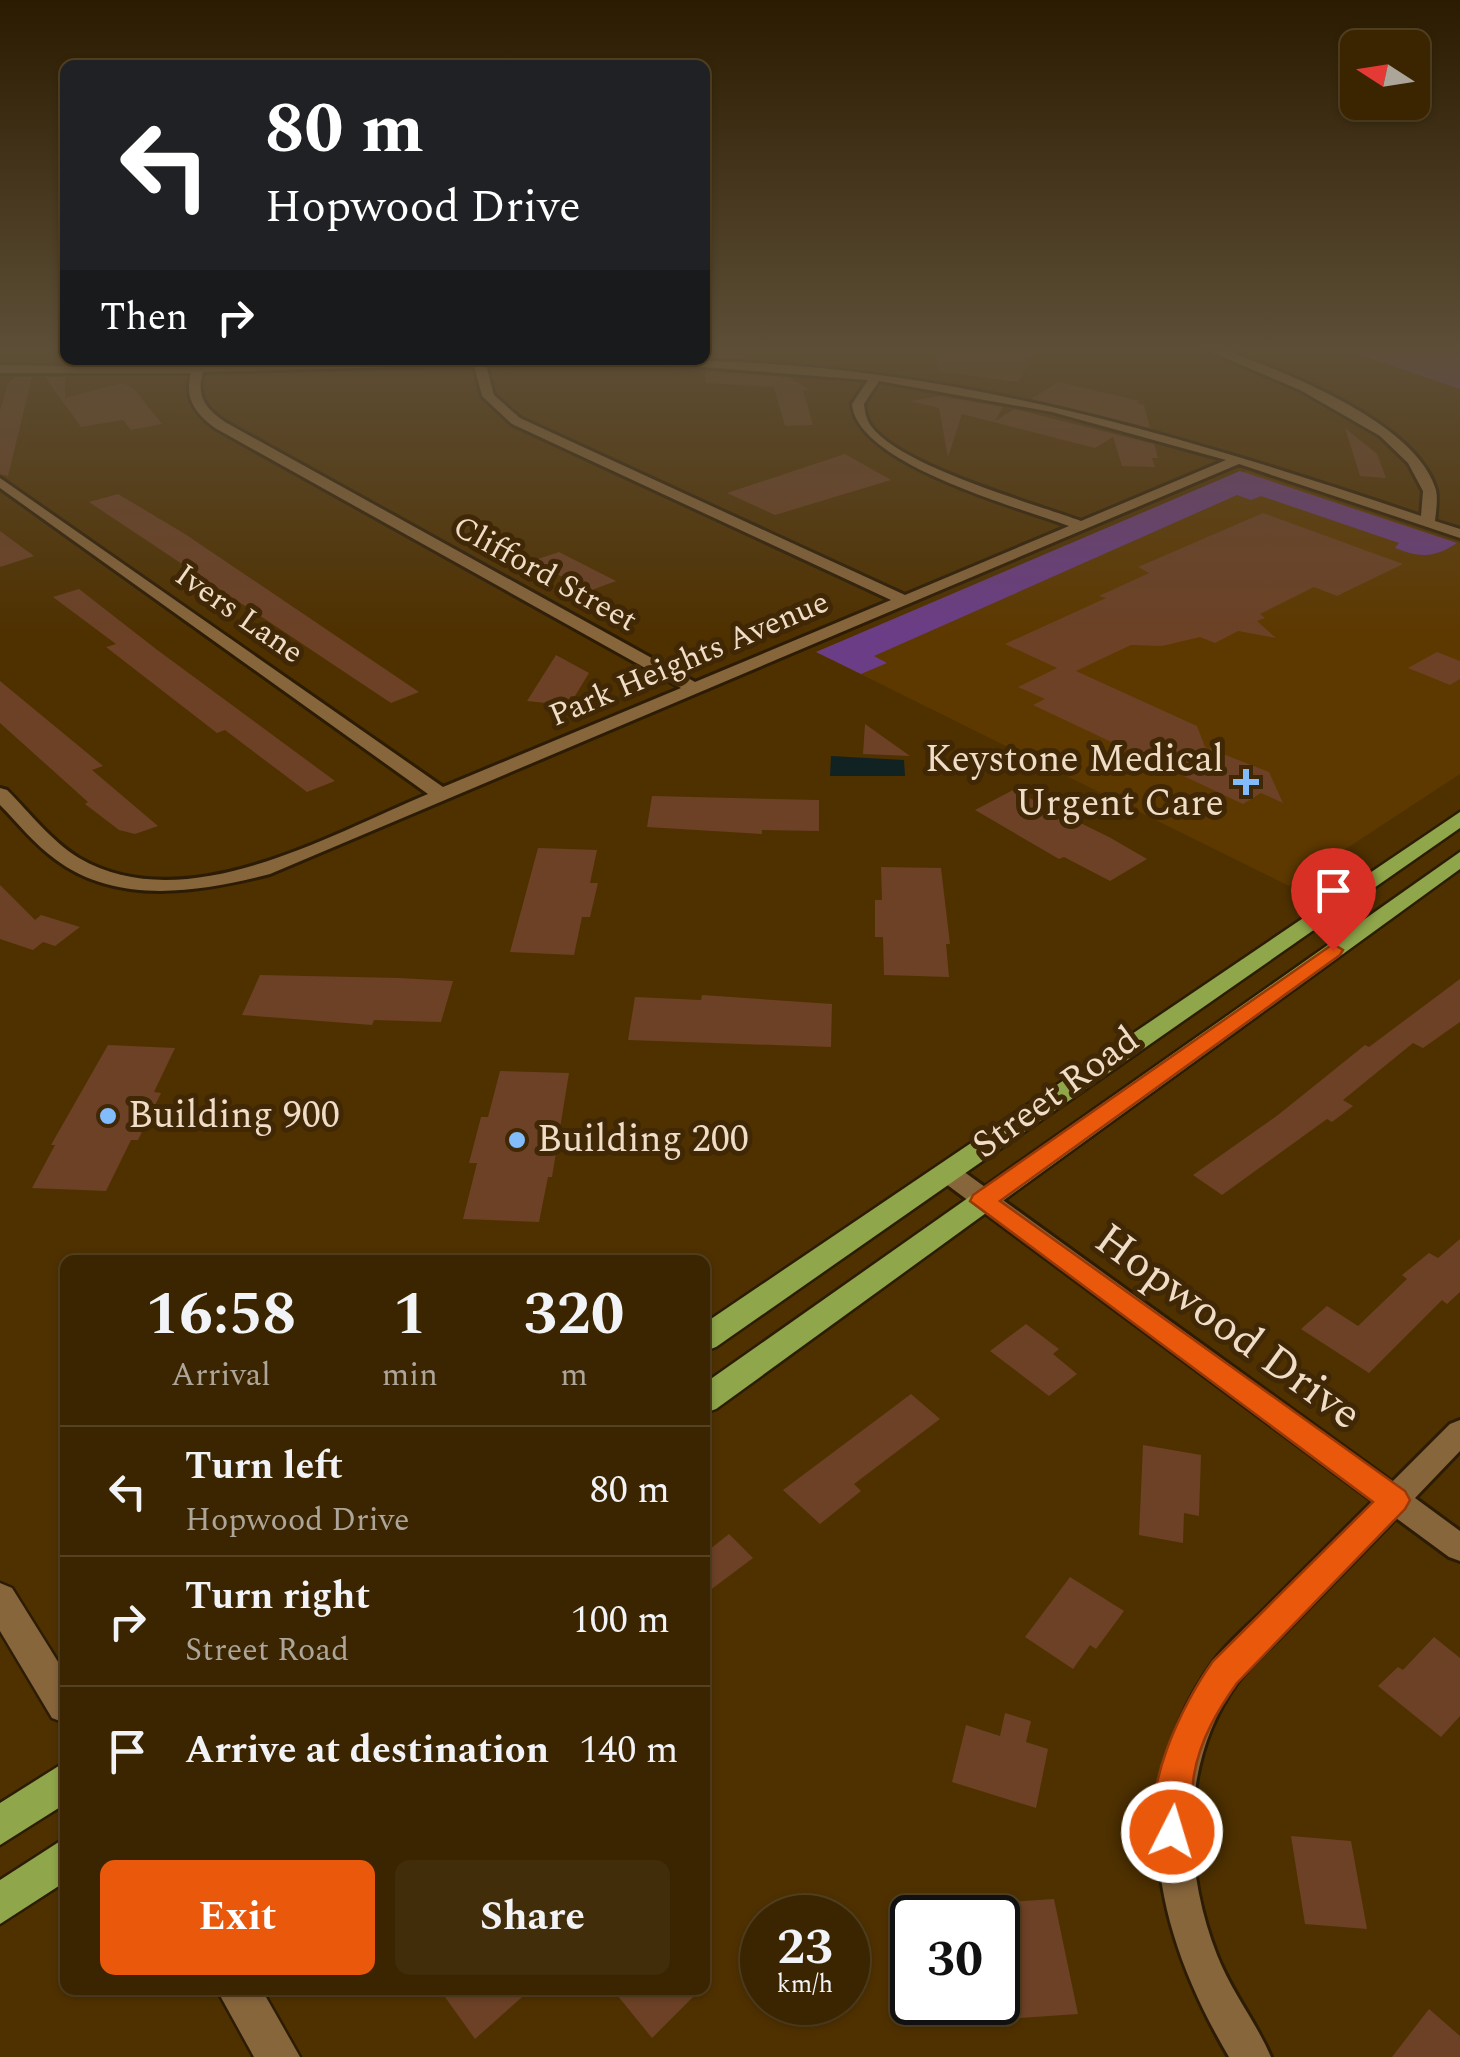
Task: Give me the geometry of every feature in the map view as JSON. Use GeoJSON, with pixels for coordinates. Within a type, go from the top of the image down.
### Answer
{"type":"FeatureCollection","features":[{"type":"Feature","properties":{"kind":"main road","name":"Street Road"},"geometry":{"type":"LineString","coordinates":[[710,1336],[1460,818]]}},
{"type":"Feature","properties":{"kind":"main road","name":"Street Road"},"geometry":{"type":"LineString","coordinates":[[710,1396],[1460,859]]}},
{"type":"Feature","properties":{"kind":"main road"},"geometry":{"type":"LineString","coordinates":[[0,1826],[60,1784]]}},
{"type":"Feature","properties":{"kind":"main road"},"geometry":{"type":"LineString","coordinates":[[0,1904],[60,1862]]}},
{"type":"Feature","properties":{"kind":"street","name":"Clifford Street"},"geometry":{"type":"LineString","coordinates":[[252,442],[695,689]]}},
{"type":"Feature","properties":{"kind":"street"},"geometry":{"type":"LineString","coordinates":[[561,442],[906,601]]}},
{"type":"Feature","properties":{"kind":"street"},"geometry":{"type":"LineString","coordinates":[[882,442],[1082,526]]}},
{"type":"Feature","properties":{"kind":"street"},"geometry":{"type":"LineString","coordinates":[[1172,442],[1460,534]]}},
{"type":"Feature","properties":{"kind":"street"},"geometry":{"type":"LineString","coordinates":[[1409,442],[1436,477],[1438,505],[1428,523]]}},
{"type":"Feature","properties":{"kind":"street","name":"Park Heights Avenue"},"geometry":{"type":"LineString","coordinates":[[0,794],[70,861],[108,878],[156,884],[207,882],[263,870],[1238,460]]}},
{"type":"Feature","properties":{"kind":"street","name":"Ivers Lane"},"geometry":{"type":"LineString","coordinates":[[0,482],[443,796]]}},
{"type":"Feature","properties":{"kind":"street","name":"Hopwood Drive"},"geometry":{"type":"LineString","coordinates":[[947,1172],[1460,1548]]}},
{"type":"Feature","properties":{"kind":"street"},"geometry":{"type":"LineString","coordinates":[[1251,2057],[1228,2022],[1194,1949],[1180,1901],[1172,1832],[1177,1774],[1188,1736],[1204,1702],[1225,1672],[1460,1432]]}},
{"type":"Feature","properties":{"kind":"street"},"geometry":{"type":"LineString","coordinates":[[0,1599],[60,1698]]}},
{"type":"Feature","properties":{"kind":"street"},"geometry":{"type":"LineString","coordinates":[[241,1995],[278,2057]]}},
{"type":"Feature","properties":{"kind":"shaded area"},"geometry":{"type":"Polygon","coordinates":[[[1240,471],[1457,543],[1434,554],[1412,554],[1395,548],[1399,543],[1261,496],[1251,500],[1237,495],[874,656],[887,663],[861,674],[816,652],[1240,471]]]}},
{"type":"Feature","properties":{"kind":"shaded area"},"geometry":{"type":"Polygon","coordinates":[[[1246,471],[1460,543],[1460,774],[1289,886],[816,652],[1246,471]]]}},
{"type":"Feature","properties":{"kind":"water"},"geometry":{"type":"Polygon","coordinates":[[[831,756],[904,760],[905,776],[830,776],[831,756]]]}},
{"type":"Feature","properties":{"kind":"building"},"geometry":{"type":"Polygon","coordinates":[[[0,442],[16,442],[8,476],[0,474],[0,442]]]}},
{"type":"Feature","properties":{"kind":"building"},"geometry":{"type":"Polygon","coordinates":[[[1072,442],[1105,442],[1095,448],[1072,442]]]}},
{"type":"Feature","properties":{"kind":"building"},"geometry":{"type":"Polygon","coordinates":[[[1115,442],[1154,444],[1158,458],[1152,458],[1155,467],[1122,466],[1115,442]]]}},
{"type":"Feature","properties":{"kind":"building"},"geometry":{"type":"Polygon","coordinates":[[[1349,442],[1362,442],[1377,454],[1386,478],[1360,476],[1349,442]]]}},
{"type":"Feature","properties":{"kind":"building"},"geometry":{"type":"Polygon","coordinates":[[[845,454],[891,480],[775,515],[727,493],[845,454]]]}},
{"type":"Feature","properties":{"kind":"building"},"geometry":{"type":"Polygon","coordinates":[[[118,494],[185,534],[419,692],[391,703],[89,502],[118,494]]]}},
{"type":"Feature","properties":{"kind":"building"},"geometry":{"type":"Polygon","coordinates":[[[1263,513],[1403,564],[1337,596],[1314,587],[1260,614],[1265,618],[1257,621],[1276,638],[1238,631],[1215,643],[1200,637],[1162,646],[1131,645],[1076,671],[1197,726],[1205,747],[1269,772],[1283,803],[1261,793],[1243,804],[1033,705],[1045,699],[1018,687],[1057,668],[1005,644],[1106,598],[1099,596],[1149,573],[1138,567],[1263,513]]]}},
{"type":"Feature","properties":{"kind":"building"},"geometry":{"type":"Polygon","coordinates":[[[0,531],[34,556],[0,567],[0,531]]]}},
{"type":"Feature","properties":{"kind":"building"},"geometry":{"type":"Polygon","coordinates":[[[559,552],[616,581],[589,591],[532,561],[559,552]]]}},
{"type":"Feature","properties":{"kind":"building"},"geometry":{"type":"Polygon","coordinates":[[[79,589],[335,781],[307,792],[225,730],[217,733],[106,647],[116,644],[53,597],[79,589]]]}},
{"type":"Feature","properties":{"kind":"building"},"geometry":{"type":"Polygon","coordinates":[[[1437,652],[1460,661],[1460,679],[1450,685],[1408,668],[1437,652]]]}},
{"type":"Feature","properties":{"kind":"building"},"geometry":{"type":"Polygon","coordinates":[[[556,655],[589,673],[575,696],[565,705],[527,701],[556,655]]]}},
{"type":"Feature","properties":{"kind":"building"},"geometry":{"type":"Polygon","coordinates":[[[0,681],[103,766],[92,770],[158,826],[135,834],[119,830],[85,804],[88,802],[0,723],[0,681]]]}},
{"type":"Feature","properties":{"kind":"building"},"geometry":{"type":"Polygon","coordinates":[[[865,724],[910,756],[863,754],[865,724]]]}},
{"type":"Feature","properties":{"kind":"building"},"geometry":{"type":"Polygon","coordinates":[[[1013,790],[1147,859],[1110,881],[1064,857],[1059,859],[975,810],[1013,790]]]}},
{"type":"Feature","properties":{"kind":"building"},"geometry":{"type":"Polygon","coordinates":[[[652,796],[819,800],[819,831],[762,830],[762,834],[647,827],[652,796]]]}},
{"type":"Feature","properties":{"kind":"building"},"geometry":{"type":"Polygon","coordinates":[[[538,848],[597,850],[590,883],[598,883],[590,917],[582,917],[574,955],[510,952],[538,848]]]}},
{"type":"Feature","properties":{"kind":"building"},"geometry":{"type":"Polygon","coordinates":[[[881,867],[941,868],[950,944],[946,944],[949,977],[884,975],[883,937],[875,937],[875,900],[882,900],[881,867]]]}},
{"type":"Feature","properties":{"kind":"building"},"geometry":{"type":"Polygon","coordinates":[[[0,885],[35,920],[41,915],[80,927],[55,946],[43,942],[33,950],[0,939],[0,885]]]}},
{"type":"Feature","properties":{"kind":"building"},"geometry":{"type":"Polygon","coordinates":[[[260,975],[453,981],[441,1022],[374,1020],[372,1025],[242,1015],[260,975]]]}},
{"type":"Feature","properties":{"kind":"building"},"geometry":{"type":"Polygon","coordinates":[[[1460,979],[1460,1022],[1423,1048],[1413,1043],[1343,1100],[1353,1106],[1332,1122],[1327,1119],[1222,1195],[1193,1175],[1278,1115],[1365,1045],[1369,1047],[1460,979]]]}},
{"type":"Feature","properties":{"kind":"building"},"geometry":{"type":"Polygon","coordinates":[[[702,995],[832,1004],[831,1047],[628,1040],[635,997],[701,1000],[702,995]]]}},
{"type":"Feature","properties":{"kind":"building","name":"Building 900"},"geometry":{"type":"Polygon","coordinates":[[[108,1045],[175,1048],[154,1092],[161,1093],[138,1140],[131,1140],[106,1191],[32,1188],[55,1145],[51,1145],[108,1045]]]}},
{"type":"Feature","properties":{"kind":"building","name":"Building 200"},"geometry":{"type":"Polygon","coordinates":[[[500,1071],[569,1073],[552,1177],[548,1177],[539,1222],[463,1219],[477,1163],[469,1163],[481,1117],[488,1117],[500,1071]]]}},
{"type":"Feature","properties":{"kind":"building"},"geometry":{"type":"Polygon","coordinates":[[[1460,1239],[1460,1292],[1447,1304],[1442,1300],[1369,1373],[1301,1329],[1327,1306],[1358,1326],[1407,1279],[1402,1275],[1429,1253],[1438,1258],[1460,1239]]]}},
{"type":"Feature","properties":{"kind":"building"},"geometry":{"type":"Polygon","coordinates":[[[1026,1324],[1059,1349],[1053,1354],[1077,1374],[1049,1396],[990,1351],[1026,1324]]]}},
{"type":"Feature","properties":{"kind":"building"},"geometry":{"type":"Polygon","coordinates":[[[911,1394],[940,1419],[854,1484],[861,1491],[820,1524],[783,1490],[911,1394]]]}},
{"type":"Feature","properties":{"kind":"building"},"geometry":{"type":"Polygon","coordinates":[[[1143,1445],[1201,1455],[1199,1516],[1184,1513],[1183,1543],[1139,1535],[1143,1445]]]}},
{"type":"Feature","properties":{"kind":"building"},"geometry":{"type":"Polygon","coordinates":[[[729,1534],[753,1558],[710,1590],[710,1549],[729,1534]]]}},
{"type":"Feature","properties":{"kind":"building"},"geometry":{"type":"Polygon","coordinates":[[[1070,1577],[1124,1611],[1096,1649],[1090,1645],[1073,1669],[1025,1637],[1070,1577]]]}},
{"type":"Feature","properties":{"kind":"building"},"geometry":{"type":"Polygon","coordinates":[[[1434,1637],[1460,1658],[1460,1716],[1441,1737],[1378,1686],[1398,1667],[1403,1670],[1434,1637]]]}},
{"type":"Feature","properties":{"kind":"building"},"geometry":{"type":"Polygon","coordinates":[[[1005,1713],[1031,1721],[1026,1742],[1048,1749],[1036,1808],[952,1782],[966,1725],[1000,1736],[1005,1713]]]}},
{"type":"Feature","properties":{"kind":"building"},"geometry":{"type":"Polygon","coordinates":[[[1291,1836],[1351,1841],[1367,1929],[1305,1924],[1291,1836]]]}},
{"type":"Feature","properties":{"kind":"building"},"geometry":{"type":"Polygon","coordinates":[[[1054,1899],[1078,2014],[1020,2018],[1020,1901],[1054,1899]]]}},
{"type":"Feature","properties":{"kind":"building"},"geometry":{"type":"Polygon","coordinates":[[[444,1995],[524,1995],[475,2039],[444,1995]]]}},
{"type":"Feature","properties":{"kind":"building"},"geometry":{"type":"Polygon","coordinates":[[[617,1995],[695,1995],[652,2038],[617,1995]]]}},
{"type":"Feature","properties":{"kind":"building"},"geometry":{"type":"Polygon","coordinates":[[[1429,2009],[1460,2036],[1460,2057],[1392,2057],[1429,2009]]]}},
{"type":"Feature","properties":{"kind":"place","name":"Keystone Medical Urgent Care"},"geometry":{"type":"Point","coordinates":[1246,782]}},
{"type":"Feature","properties":{"kind":"place","name":"Building 900"},"geometry":{"type":"Point","coordinates":[108,1116]}},
{"type":"Feature","properties":{"kind":"place","name":"Building 200"},"geometry":{"type":"Point","coordinates":[517,1140]}},
{"type":"Feature","properties":{"kind":"route"},"geometry":{"type":"LineString","coordinates":[[1172,1832],[1177,1774],[1188,1736],[1204,1702],[1225,1672],[1394,1500],[982,1201],[1333,950]]}}]}
